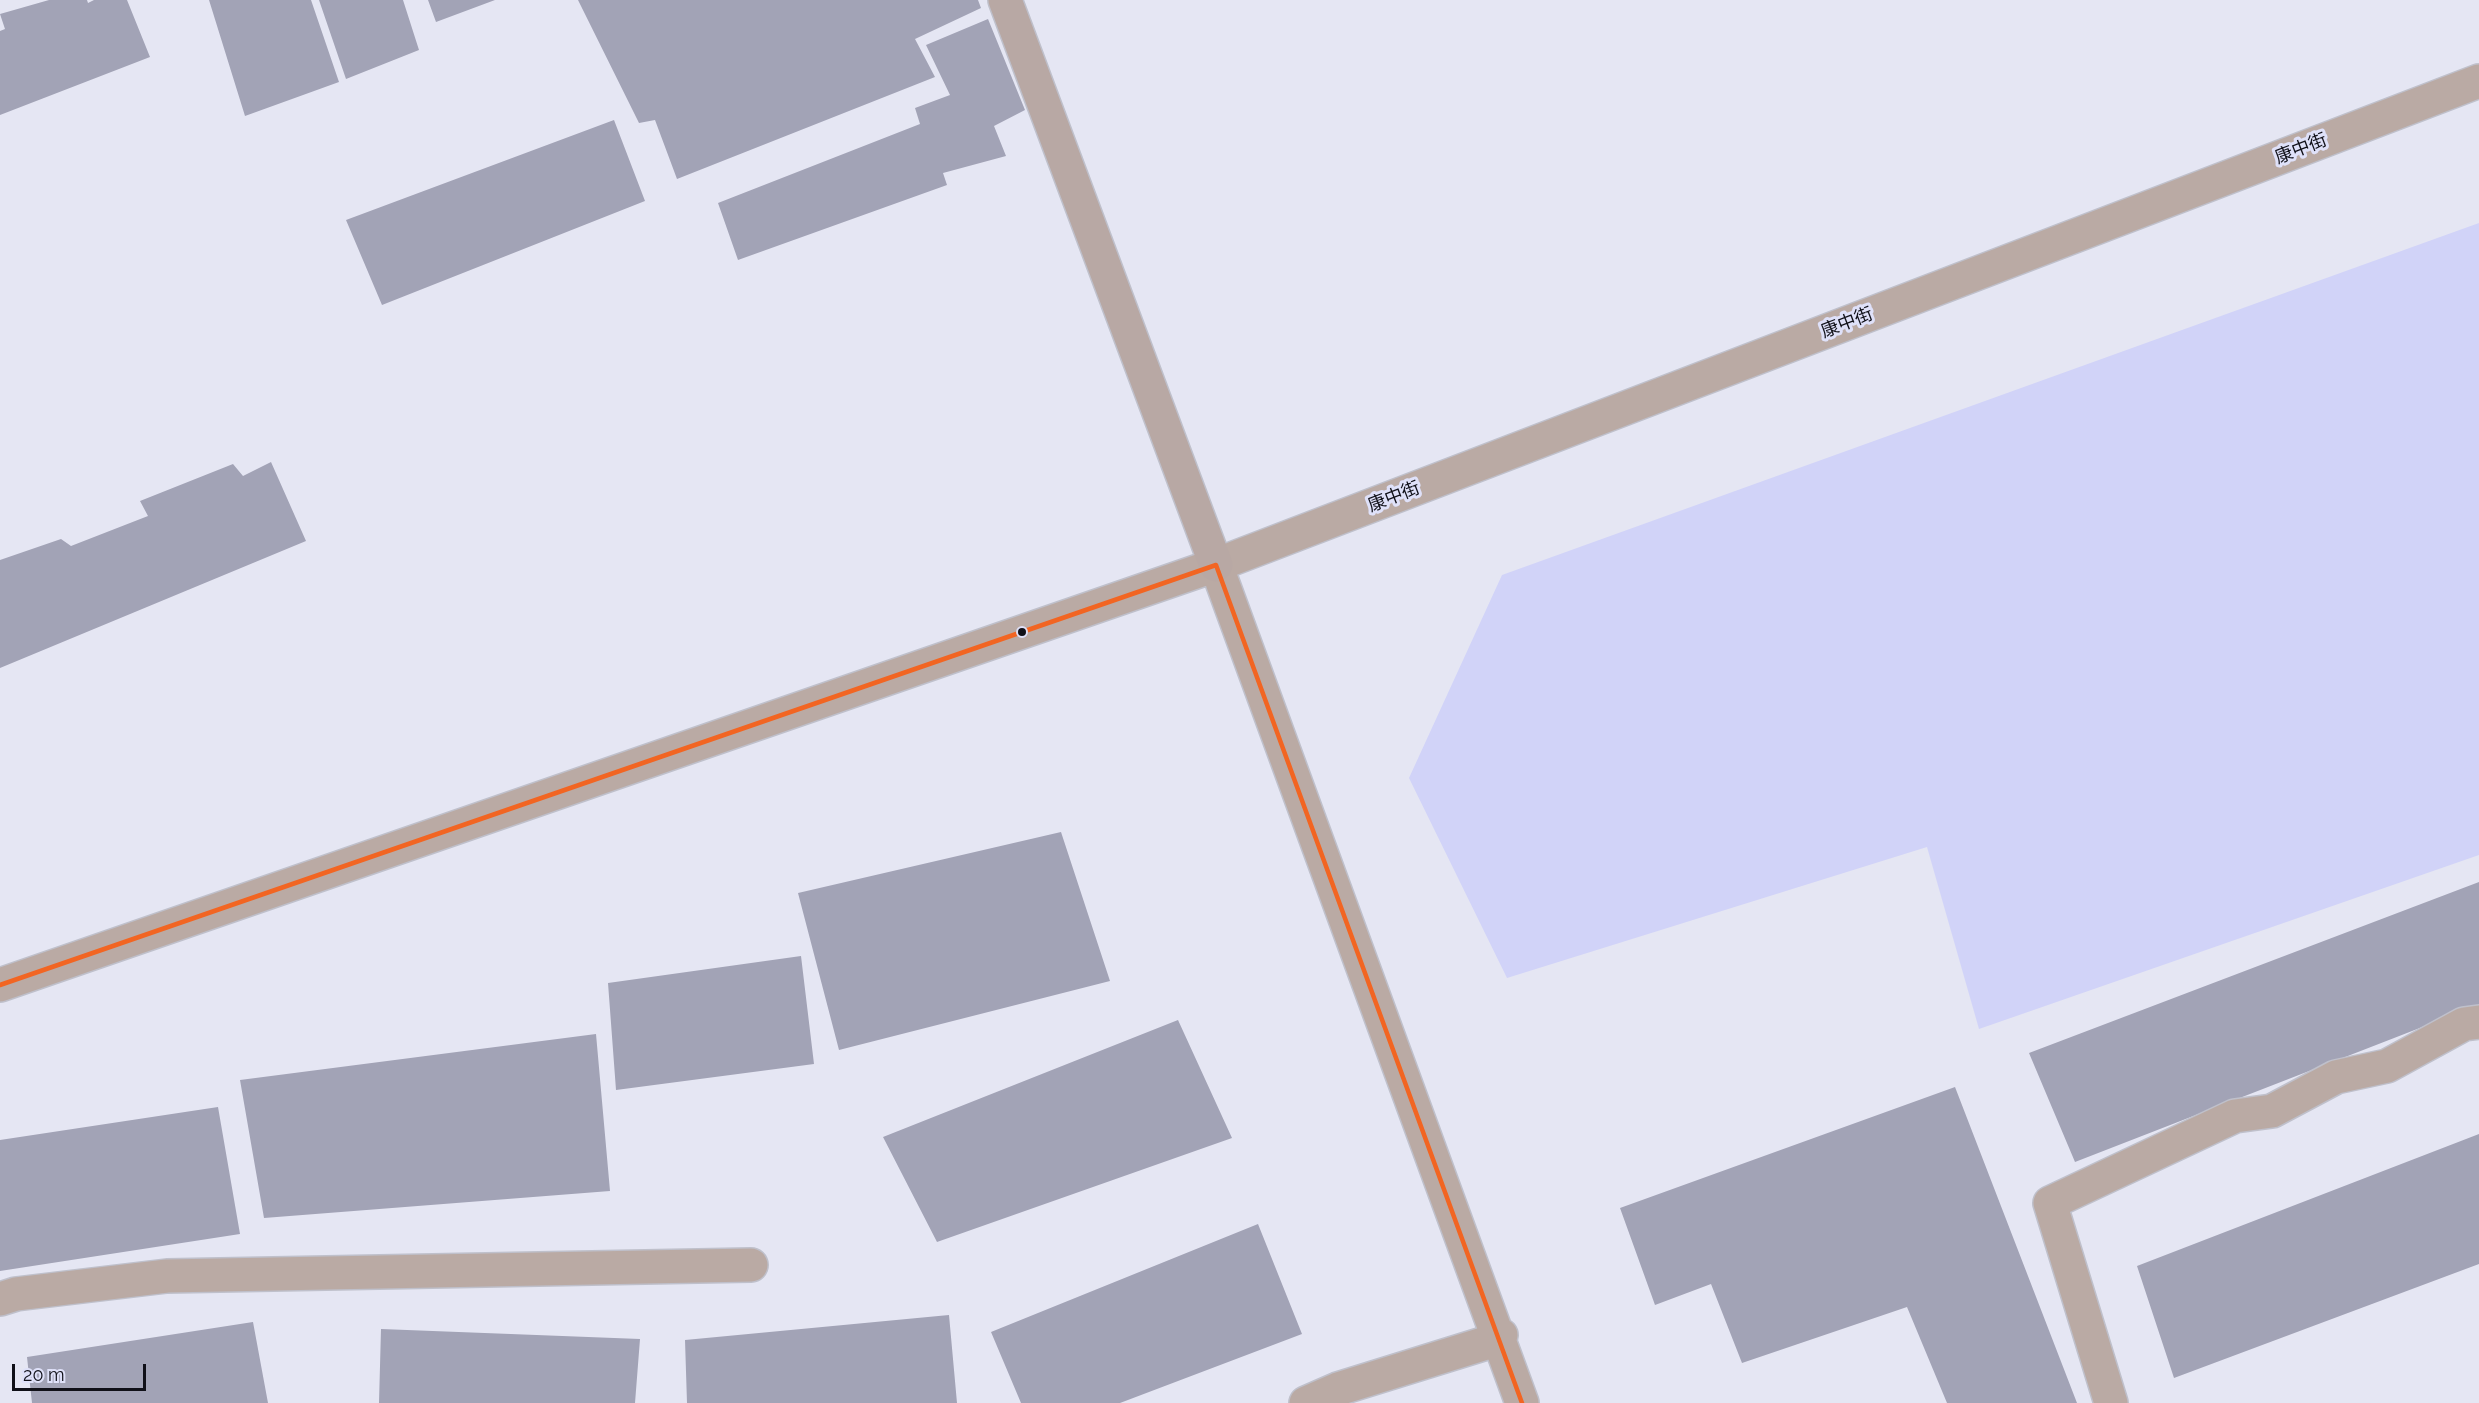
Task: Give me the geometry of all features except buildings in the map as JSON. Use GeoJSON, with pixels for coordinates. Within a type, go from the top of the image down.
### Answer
{"type":"FeatureCollection","features":[{"type":"Feature","properties":{"kind":"street"},"geometry":{"type":"LineString","coordinates":[[1005,0],[1216,565],[1500,1337],[1522,1403]]}},
{"type":"Feature","properties":{"kind":"street","name":"康中街"},"geometry":{"type":"LineString","coordinates":[[0,985],[1216,565],[2479,81]]}},
{"type":"Feature","properties":{"kind":"street"},"geometry":{"type":"LineString","coordinates":[[2111,1403],[2050,1203],[2235,1116],[2272,1111],[2336,1077],[2386,1066],[2464,1024],[2479,1022]]}},
{"type":"Feature","properties":{"kind":"street"},"geometry":{"type":"LineString","coordinates":[[0,1299],[16,1294],[167,1276],[750,1265]]}},
{"type":"Feature","properties":{"kind":"street"},"geometry":{"type":"LineString","coordinates":[[1306,1403],[1338,1389],[1500,1337]]}},
{"type":"Feature","properties":{"kind":"shaded area"},"geometry":{"type":"Polygon","coordinates":[[[2479,223],[2479,855],[1979,1029],[1927,847],[1507,978],[1409,778],[1502,575],[2479,223]]]}},
{"type":"Feature","properties":{"kind":"transit line"},"geometry":{"type":"LineString","coordinates":[[1216,565],[1522,1403]]}},
{"type":"Feature","properties":{"kind":"transit line"},"geometry":{"type":"LineString","coordinates":[[0,985],[1216,565]]}}]}
